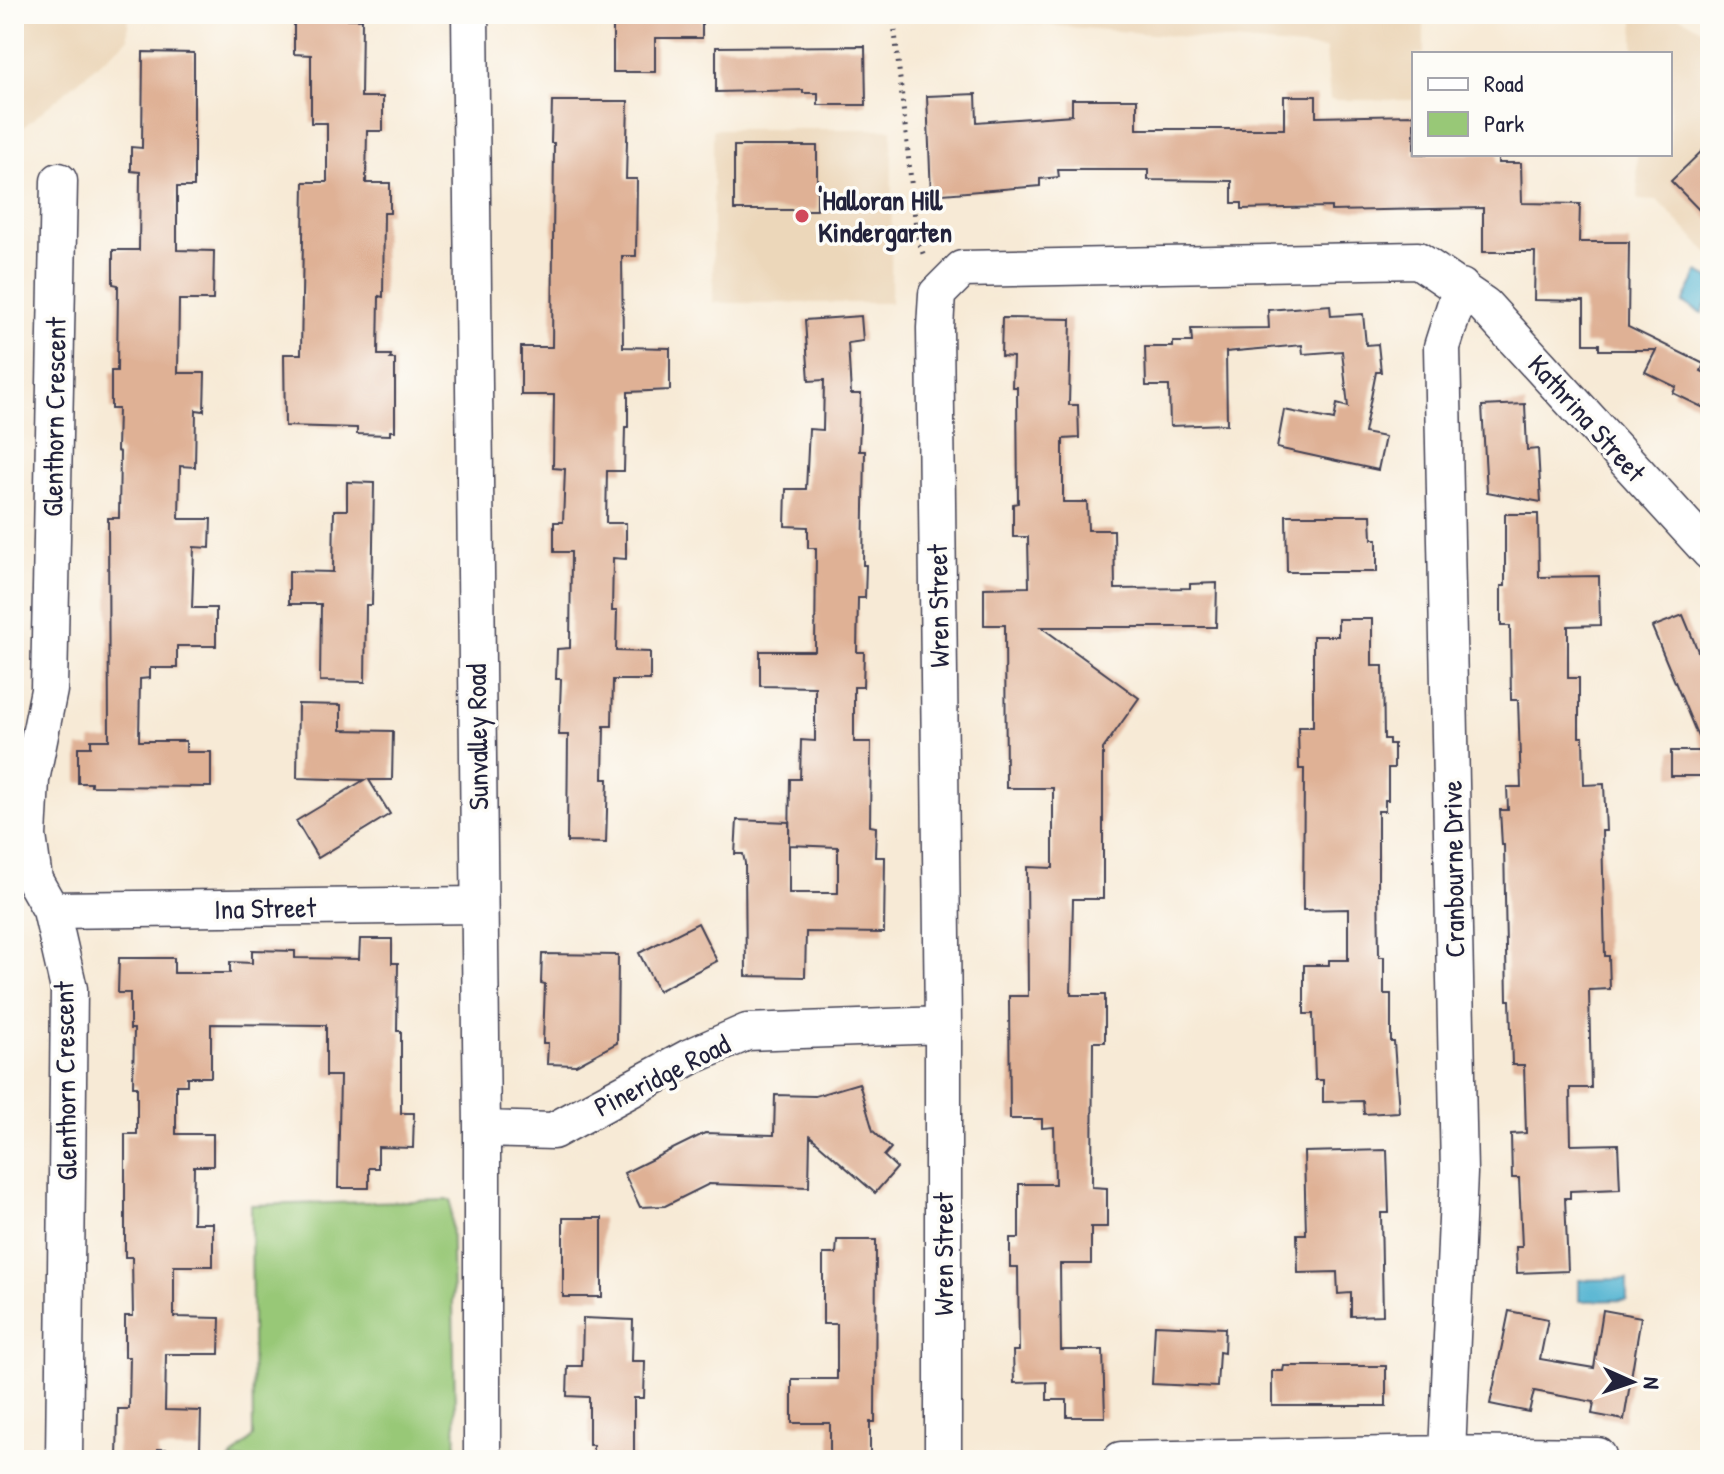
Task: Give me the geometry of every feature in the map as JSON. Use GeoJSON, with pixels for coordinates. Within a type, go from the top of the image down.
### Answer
{"type":"FeatureCollection","features":[{"type":"Feature","properties":{"kind":"street","name":"Sunvalley Road"},"geometry":{"type":"LineString","coordinates":[[470,14],[482,1129],[482,1460]]}},
{"type":"Feature","properties":{"kind":"street","name":"Glenthorn Crescent"},"geometry":{"type":"LineString","coordinates":[[59,181],[49,690],[31,780],[28,836],[34,880],[51,910],[69,989],[64,1460]]}},
{"type":"Feature","properties":{"kind":"street"},"geometry":{"type":"LineString","coordinates":[[937,294],[962,269],[1367,259],[1418,260],[1461,287]]}},
{"type":"Feature","properties":{"kind":"street","name":"Kathrina Street"},"geometry":{"type":"LineString","coordinates":[[1461,287],[1484,305],[1710,552]]}},
{"type":"Feature","properties":{"kind":"street","name":"Cranbourne Drive"},"geometry":{"type":"LineString","coordinates":[[1447,1454],[1459,1173],[1442,347],[1461,287]]}},
{"type":"Feature","properties":{"kind":"street","name":"Wren Street"},"geometry":{"type":"LineString","coordinates":[[937,294],[943,1460]]}},
{"type":"Feature","properties":{"kind":"street","name":"Ina Street"},"geometry":{"type":"LineString","coordinates":[[51,910],[479,905]]}},
{"type":"Feature","properties":{"kind":"street","name":"Pineridge Road"},"geometry":{"type":"LineString","coordinates":[[482,1129],[553,1131],[690,1057],[747,1032],[943,1025]]}},
{"type":"Feature","properties":{"kind":"street"},"geometry":{"type":"LineString","coordinates":[[1121,1460],[1447,1454],[1598,1456]]}},
{"type":"Feature","properties":{"kind":"path"},"geometry":{"type":"LineString","coordinates":[[893,14],[917,237],[937,294]]}},
{"type":"Feature","properties":{"kind":"shaded area"},"geometry":{"type":"Polygon","coordinates":[[[14,14],[128,14],[128,39],[14,135],[14,14]]]}},
{"type":"Feature","properties":{"kind":"shaded area"},"geometry":{"type":"Polygon","coordinates":[[[919,14],[1424,14],[1424,52],[1412,52],[1412,100],[1330,100],[1326,49],[919,14]]]}},
{"type":"Feature","properties":{"kind":"shaded area"},"geometry":{"type":"Polygon","coordinates":[[[1634,14],[1675,14],[1710,34],[1710,255],[1658,201],[1638,200],[1637,156],[1672,156],[1672,52],[1634,52],[1634,14]]]}},
{"type":"Feature","properties":{"kind":"shaded area","name":"'Halloran Hill Kindergarten"},"geometry":{"type":"Polygon","coordinates":[[[713,129],[892,129],[891,303],[713,303],[713,129]]]}},
{"type":"Feature","properties":{"kind":"green space"},"geometry":{"type":"Polygon","coordinates":[[[451,1200],[456,1460],[230,1460],[253,1437],[251,1205],[451,1200]]]}},
{"type":"Feature","properties":{"kind":"water"},"geometry":{"type":"Polygon","coordinates":[[[1698,272],[1710,278],[1710,295],[1702,313],[1683,303],[1698,272]]]}},
{"type":"Feature","properties":{"kind":"water"},"geometry":{"type":"Polygon","coordinates":[[[1627,1279],[1627,1300],[1579,1301],[1579,1280],[1627,1279]]]}},
{"type":"Feature","properties":{"kind":"building"},"geometry":{"type":"Polygon","coordinates":[[[613,14],[702,14],[702,38],[655,38],[655,72],[613,72],[613,14]]]}},
{"type":"Feature","properties":{"kind":"building"},"geometry":{"type":"Polygon","coordinates":[[[294,17],[362,19],[361,97],[383,97],[383,131],[367,131],[366,183],[390,183],[390,213],[384,213],[383,297],[379,296],[378,355],[391,355],[390,359],[395,359],[395,431],[390,431],[390,435],[357,434],[357,428],[285,426],[284,354],[301,354],[304,182],[327,182],[327,123],[311,123],[311,55],[294,54],[294,17]]]}},
{"type":"Feature","properties":{"kind":"building"},"geometry":{"type":"Polygon","coordinates":[[[865,46],[866,105],[818,105],[818,93],[803,93],[803,90],[716,92],[716,47],[865,46]]]}},
{"type":"Feature","properties":{"kind":"building"},"geometry":{"type":"Polygon","coordinates":[[[143,52],[194,53],[194,187],[177,187],[177,250],[214,251],[213,300],[179,300],[178,373],[205,373],[204,411],[196,410],[195,467],[180,466],[179,519],[211,519],[210,548],[194,547],[192,608],[216,608],[216,646],[177,646],[177,668],[150,668],[150,678],[140,679],[139,741],[186,741],[186,752],[211,752],[211,787],[91,786],[91,783],[78,783],[78,747],[91,747],[91,740],[109,740],[108,518],[119,518],[120,452],[117,451],[118,409],[111,409],[111,371],[117,371],[118,285],[113,284],[113,250],[139,250],[140,172],[131,171],[131,147],[142,148],[143,52]]]}},
{"type":"Feature","properties":{"kind":"building"},"geometry":{"type":"Polygon","coordinates":[[[976,94],[977,122],[1072,115],[1072,99],[1137,99],[1137,129],[1284,129],[1284,96],[1316,96],[1316,117],[1412,115],[1412,156],[1498,156],[1498,163],[1521,163],[1522,203],[1580,204],[1579,242],[1629,242],[1628,327],[1704,364],[1701,371],[1710,375],[1710,411],[1673,393],[1676,387],[1645,372],[1656,350],[1599,350],[1599,344],[1584,344],[1584,301],[1534,300],[1535,252],[1483,252],[1483,208],[1242,209],[1242,203],[1232,203],[1232,181],[1148,180],[1148,170],[1058,170],[1059,177],[1040,179],[1040,186],[931,195],[927,96],[976,94]]]}},
{"type":"Feature","properties":{"kind":"building"},"geometry":{"type":"Polygon","coordinates":[[[552,101],[628,101],[626,179],[637,179],[636,256],[622,256],[623,347],[670,348],[670,390],[628,392],[624,471],[607,471],[606,523],[626,523],[626,559],[613,558],[612,611],[617,611],[616,651],[650,652],[650,680],[613,680],[612,726],[604,726],[603,779],[608,779],[606,843],[567,842],[568,735],[559,735],[561,679],[556,679],[557,649],[570,648],[571,552],[554,552],[554,522],[563,522],[565,469],[553,468],[554,395],[521,395],[521,347],[552,347],[552,101]]]}},
{"type":"Feature","properties":{"kind":"building"},"geometry":{"type":"Polygon","coordinates":[[[1710,143],[1710,221],[1671,181],[1710,143]]]}},
{"type":"Feature","properties":{"kind":"building"},"geometry":{"type":"Polygon","coordinates":[[[734,146],[817,146],[817,210],[734,210],[734,146]]]}},
{"type":"Feature","properties":{"kind":"building"},"geometry":{"type":"Polygon","coordinates":[[[1330,305],[1331,316],[1363,314],[1366,345],[1378,344],[1381,372],[1376,372],[1364,433],[1385,437],[1378,470],[1277,448],[1284,410],[1334,420],[1337,404],[1348,407],[1342,351],[1303,354],[1302,345],[1226,352],[1227,424],[1170,426],[1169,386],[1146,386],[1145,347],[1173,347],[1173,342],[1192,342],[1191,329],[1269,328],[1268,310],[1330,305]]]}},
{"type":"Feature","properties":{"kind":"building"},"geometry":{"type":"Polygon","coordinates":[[[861,316],[863,341],[848,343],[851,394],[861,394],[859,451],[865,451],[865,598],[858,598],[857,652],[864,652],[863,687],[854,687],[854,742],[871,742],[870,826],[876,827],[875,857],[885,857],[884,933],[806,932],[805,977],[746,976],[745,863],[743,854],[735,854],[737,820],[789,822],[789,845],[790,779],[800,779],[801,740],[815,741],[815,687],[760,686],[760,651],[815,651],[816,548],[808,548],[808,527],[785,526],[786,489],[806,489],[809,429],[823,430],[824,380],[809,381],[805,320],[861,316]],[[789,845],[789,893],[838,893],[838,847],[789,845]]]}},
{"type":"Feature","properties":{"kind":"building"},"geometry":{"type":"Polygon","coordinates":[[[1002,318],[1071,319],[1069,405],[1078,405],[1079,438],[1063,439],[1063,502],[1087,502],[1088,530],[1114,530],[1115,589],[1190,588],[1190,584],[1217,583],[1216,627],[1041,627],[1139,698],[1103,749],[1103,899],[1073,899],[1071,995],[1105,995],[1105,1042],[1093,1042],[1092,1187],[1107,1188],[1107,1227],[1091,1227],[1091,1264],[1060,1264],[1061,1350],[1103,1350],[1105,1417],[1067,1417],[1067,1400],[1047,1400],[1047,1382],[1014,1383],[1013,1351],[1019,1351],[1018,1267],[1010,1267],[1010,1238],[1019,1238],[1019,1184],[1055,1184],[1054,1127],[1042,1128],[1042,1119],[1010,1119],[1009,996],[1028,996],[1027,867],[1053,868],[1053,788],[1006,788],[1005,625],[984,625],[984,588],[1029,587],[1028,537],[1013,537],[1013,504],[1018,503],[1017,387],[1012,387],[1013,357],[1001,356],[1002,318]]]}},
{"type":"Feature","properties":{"kind":"building"},"geometry":{"type":"Polygon","coordinates":[[[1525,404],[1527,450],[1538,449],[1541,502],[1487,492],[1482,406],[1525,404]]]}},
{"type":"Feature","properties":{"kind":"building"},"geometry":{"type":"Polygon","coordinates":[[[347,482],[374,483],[372,605],[366,605],[365,682],[320,681],[321,604],[289,604],[289,571],[333,572],[334,510],[347,510],[347,482]]]}},
{"type":"Feature","properties":{"kind":"building"},"geometry":{"type":"Polygon","coordinates":[[[1505,514],[1538,514],[1539,577],[1599,576],[1600,625],[1568,626],[1568,678],[1579,678],[1579,737],[1583,737],[1584,785],[1604,784],[1605,956],[1609,956],[1610,989],[1589,990],[1591,1088],[1570,1088],[1571,1145],[1618,1144],[1620,1189],[1570,1191],[1570,1198],[1565,1198],[1568,1271],[1517,1273],[1516,1247],[1522,1247],[1519,1178],[1512,1178],[1511,1134],[1526,1133],[1524,1065],[1512,1065],[1500,810],[1508,810],[1507,787],[1521,787],[1518,700],[1511,700],[1510,626],[1501,626],[1501,586],[1505,586],[1505,514]]]}},
{"type":"Feature","properties":{"kind":"building"},"geometry":{"type":"Polygon","coordinates":[[[1286,515],[1371,515],[1372,539],[1377,539],[1377,572],[1287,572],[1286,515]]]}},
{"type":"Feature","properties":{"kind":"building"},"geometry":{"type":"Polygon","coordinates":[[[1683,615],[1700,656],[1710,660],[1710,776],[1671,776],[1671,751],[1704,751],[1652,627],[1683,615]]]}},
{"type":"Feature","properties":{"kind":"building"},"geometry":{"type":"Polygon","coordinates":[[[1338,619],[1372,619],[1372,666],[1383,666],[1384,739],[1394,744],[1394,768],[1388,768],[1388,800],[1385,800],[1385,811],[1378,811],[1379,957],[1384,957],[1384,994],[1391,994],[1391,1042],[1394,1042],[1399,1112],[1364,1114],[1363,1101],[1323,1102],[1323,1080],[1315,1080],[1313,1014],[1304,1014],[1304,965],[1329,965],[1329,960],[1348,960],[1348,909],[1303,910],[1304,769],[1299,769],[1298,727],[1313,727],[1313,636],[1338,636],[1338,619]]]}},
{"type":"Feature","properties":{"kind":"building"},"geometry":{"type":"Polygon","coordinates":[[[298,704],[341,705],[341,730],[393,731],[392,780],[369,780],[390,814],[318,858],[296,821],[364,780],[297,778],[298,704]]]}},
{"type":"Feature","properties":{"kind":"building"},"geometry":{"type":"Polygon","coordinates":[[[698,923],[717,961],[658,991],[639,953],[698,923]]]}},
{"type":"Feature","properties":{"kind":"building"},"geometry":{"type":"Polygon","coordinates":[[[360,939],[392,939],[392,963],[398,963],[401,1113],[414,1113],[413,1148],[378,1147],[378,1168],[369,1168],[369,1188],[338,1188],[340,1076],[326,1076],[326,1025],[211,1024],[211,1077],[187,1077],[187,1085],[176,1085],[176,1134],[213,1134],[213,1166],[194,1166],[193,1223],[213,1223],[213,1266],[174,1266],[174,1317],[220,1318],[219,1354],[166,1354],[165,1410],[201,1411],[200,1450],[158,1449],[158,1460],[117,1460],[118,1409],[129,1409],[130,1357],[125,1357],[125,1316],[133,1316],[132,1257],[125,1257],[125,1134],[137,1134],[137,1086],[133,1086],[134,1029],[130,1029],[130,993],[118,993],[119,958],[174,958],[174,973],[230,973],[230,962],[252,963],[252,950],[295,951],[295,958],[359,959],[360,939]]]}},
{"type":"Feature","properties":{"kind":"building"},"geometry":{"type":"Polygon","coordinates":[[[542,954],[618,955],[617,1043],[576,1065],[547,1064],[548,1043],[543,1043],[545,984],[541,983],[542,954]]]}},
{"type":"Feature","properties":{"kind":"building"},"geometry":{"type":"Polygon","coordinates":[[[859,1083],[873,1131],[891,1148],[884,1156],[897,1168],[875,1193],[810,1136],[809,1187],[709,1184],[665,1206],[640,1207],[624,1173],[705,1133],[774,1135],[775,1095],[815,1096],[859,1083]]]}},
{"type":"Feature","properties":{"kind":"building"},"geometry":{"type":"Polygon","coordinates":[[[1387,1150],[1389,1213],[1381,1213],[1383,1315],[1351,1316],[1351,1293],[1338,1294],[1337,1272],[1298,1273],[1297,1234],[1306,1234],[1304,1152],[1387,1150]]]}},
{"type":"Feature","properties":{"kind":"building"},"geometry":{"type":"Polygon","coordinates":[[[563,1218],[602,1218],[602,1297],[563,1297],[563,1218]]]}},
{"type":"Feature","properties":{"kind":"building"},"geometry":{"type":"Polygon","coordinates":[[[837,1240],[876,1240],[875,1422],[870,1422],[870,1460],[830,1460],[830,1423],[792,1423],[792,1379],[837,1379],[837,1324],[823,1324],[823,1254],[836,1254],[837,1240]]]}},
{"type":"Feature","properties":{"kind":"building"},"geometry":{"type":"Polygon","coordinates":[[[1603,1310],[1641,1317],[1624,1420],[1592,1414],[1594,1402],[1534,1391],[1529,1412],[1490,1404],[1509,1311],[1548,1319],[1540,1359],[1594,1368],[1603,1310]]]}},
{"type":"Feature","properties":{"kind":"building"},"geometry":{"type":"Polygon","coordinates":[[[583,1318],[633,1320],[632,1361],[645,1361],[644,1398],[634,1398],[634,1460],[593,1460],[593,1445],[589,1445],[589,1397],[567,1396],[568,1366],[582,1366],[583,1318]]]}},
{"type":"Feature","properties":{"kind":"building"},"geometry":{"type":"Polygon","coordinates":[[[1155,1325],[1225,1328],[1224,1353],[1219,1352],[1217,1387],[1152,1384],[1155,1325]]]}},
{"type":"Feature","properties":{"kind":"building"},"geometry":{"type":"Polygon","coordinates":[[[1284,1366],[1386,1366],[1386,1406],[1272,1406],[1272,1371],[1283,1371],[1284,1366]]]}},
{"type":"Feature","properties":{"kind":"place","name":"'Halloran Hill Kindergarten"},"geometry":{"type":"Point","coordinates":[802,216]}}]}
